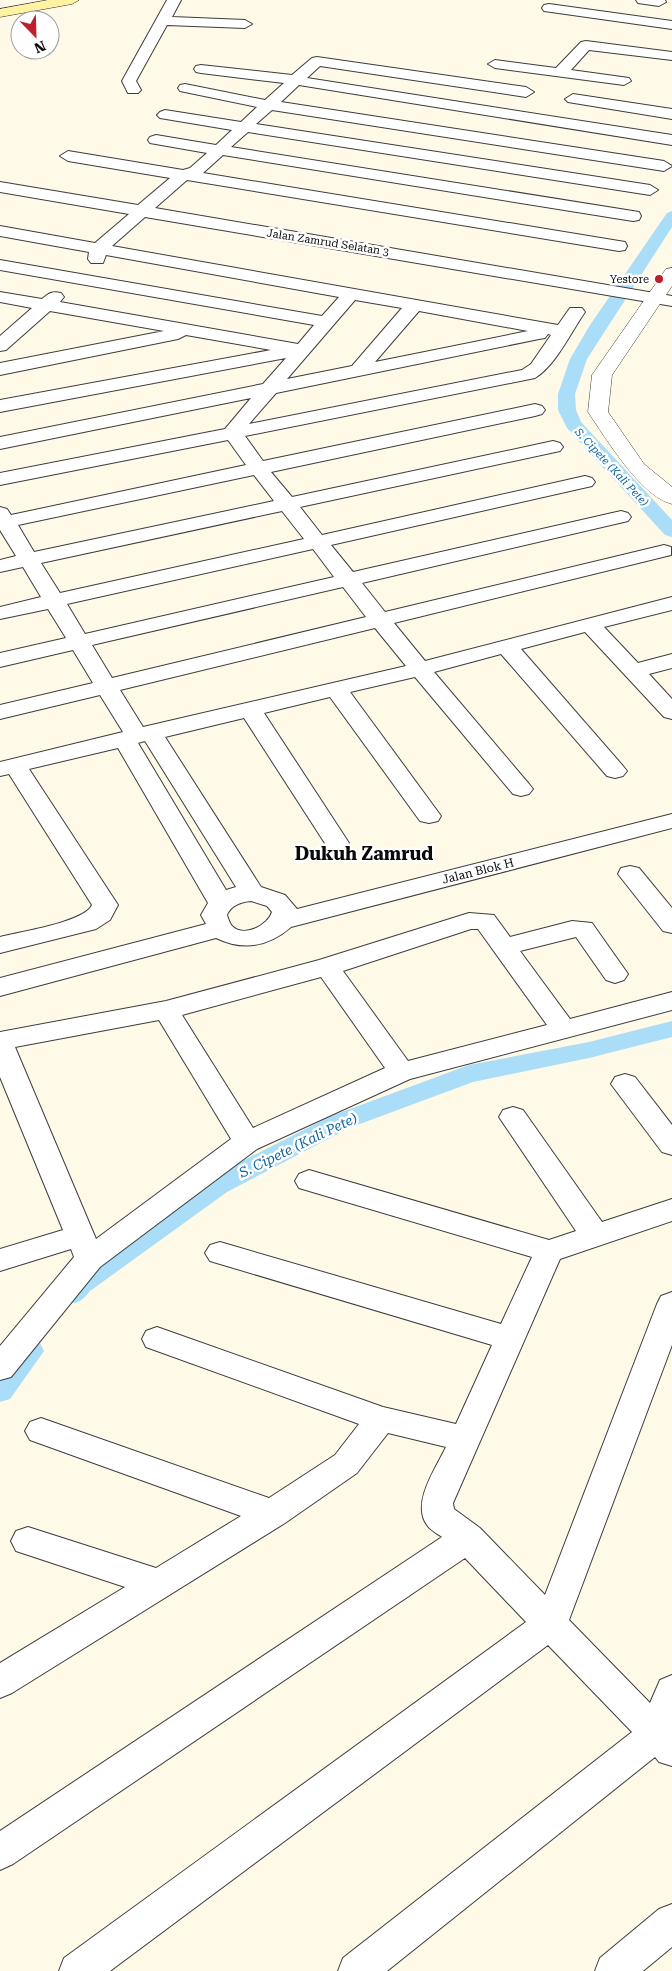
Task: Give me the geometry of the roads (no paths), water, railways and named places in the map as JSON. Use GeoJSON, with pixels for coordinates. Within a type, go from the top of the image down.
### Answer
{"type":"FeatureCollection","features":[{"type":"Feature","properties":{"kind":"main road"},"geometry":{"type":"LineString","coordinates":[[0,14],[72,0]]}},
{"type":"Feature","properties":{"kind":"street"},"geometry":{"type":"LineString","coordinates":[[133,90],[129,81],[174,0]]}},
{"type":"Feature","properties":{"kind":"street"},"geometry":{"type":"LineString","coordinates":[[643,0],[660,1]]}},
{"type":"Feature","properties":{"kind":"street"},"geometry":{"type":"LineString","coordinates":[[643,20],[660,1]]}},
{"type":"Feature","properties":{"kind":"street"},"geometry":{"type":"LineString","coordinates":[[549,8],[672,24]]}},
{"type":"Feature","properties":{"kind":"street"},"geometry":{"type":"LineString","coordinates":[[164,21],[246,24]]}},
{"type":"Feature","properties":{"kind":"street"},"geometry":{"type":"LineString","coordinates":[[566,74],[598,46],[672,56]]}},
{"type":"Feature","properties":{"kind":"street"},"geometry":{"type":"LineString","coordinates":[[0,346],[8,334],[76,279],[317,61],[526,92]]}},
{"type":"Feature","properties":{"kind":"street"},"geometry":{"type":"LineString","coordinates":[[495,64],[624,81]]}},
{"type":"Feature","properties":{"kind":"street"},"geometry":{"type":"LineString","coordinates":[[201,69],[294,80],[507,116],[672,140]]}},
{"type":"Feature","properties":{"kind":"street"},"geometry":{"type":"LineString","coordinates":[[507,116],[543,71]]}},
{"type":"Feature","properties":{"kind":"street"},"geometry":{"type":"LineString","coordinates":[[554,122],[590,77]]}},
{"type":"Feature","properties":{"kind":"street"},"geometry":{"type":"LineString","coordinates":[[185,88],[269,105],[664,166]]}},
{"type":"Feature","properties":{"kind":"street"},"geometry":{"type":"LineString","coordinates":[[573,99],[672,114]]}},
{"type":"Feature","properties":{"kind":"street"},"geometry":{"type":"LineString","coordinates":[[165,115],[650,190]]}},
{"type":"Feature","properties":{"kind":"street"},"geometry":{"type":"LineString","coordinates":[[442,217],[529,119]]}},
{"type":"Feature","properties":{"kind":"street"},"geometry":{"type":"LineString","coordinates":[[156,140],[633,216]]}},
{"type":"Feature","properties":{"kind":"street"},"geometry":{"type":"LineString","coordinates":[[68,156],[192,174],[619,246]]}},
{"type":"Feature","properties":{"kind":"street","name":"Jalan Zamrud Selatan 3"},"geometry":{"type":"LineString","coordinates":[[0,187],[658,298]]}},
{"type":"Feature","properties":{"kind":"street"},"geometry":{"type":"LineString","coordinates":[[0,231],[103,253],[558,331]]}},
{"type":"Feature","properties":{"kind":"street"},"geometry":{"type":"LineString","coordinates":[[0,265],[326,322]]}},
{"type":"Feature","properties":{"kind":"street"},"geometry":{"type":"LineString","coordinates":[[672,273],[658,298],[602,375],[598,412],[637,468],[672,498]]}},
{"type":"Feature","properties":{"kind":"street"},"geometry":{"type":"LineString","coordinates":[[232,432],[267,388],[350,295]]}},
{"type":"Feature","properties":{"kind":"street"},"geometry":{"type":"LineString","coordinates":[[5,300],[46,305],[301,350]]}},
{"type":"Feature","properties":{"kind":"street"},"geometry":{"type":"LineString","coordinates":[[359,369],[415,305]]}},
{"type":"Feature","properties":{"kind":"street"},"geometry":{"type":"LineString","coordinates":[[0,479],[533,372],[558,331],[576,312]]}},
{"type":"Feature","properties":{"kind":"street"},"geometry":{"type":"LineString","coordinates":[[8,334],[106,316]]}},
{"type":"Feature","properties":{"kind":"street"},"geometry":{"type":"LineString","coordinates":[[454,351],[481,317]]}},
{"type":"Feature","properties":{"kind":"street"},"geometry":{"type":"LineString","coordinates":[[0,369],[195,331]]}},
{"type":"Feature","properties":{"kind":"street"},"geometry":{"type":"LineString","coordinates":[[0,443],[359,369],[558,331]]}},
{"type":"Feature","properties":{"kind":"street"},"geometry":{"type":"LineString","coordinates":[[0,406],[301,350]]}},
{"type":"Feature","properties":{"kind":"street"},"geometry":{"type":"LineString","coordinates":[[252,893],[137,735],[2,519],[535,410]]}},
{"type":"Feature","properties":{"kind":"street"},"geometry":{"type":"LineString","coordinates":[[232,432],[258,468],[420,669],[521,789]]}},
{"type":"Feature","properties":{"kind":"street"},"geometry":{"type":"LineString","coordinates":[[0,566],[553,447]]}},
{"type":"Feature","properties":{"kind":"street"},"geometry":{"type":"LineString","coordinates":[[0,613],[585,482]]}},
{"type":"Feature","properties":{"kind":"street"},"geometry":{"type":"LineString","coordinates":[[0,660],[621,517]]}},
{"type":"Feature","properties":{"kind":"street"},"geometry":{"type":"LineString","coordinates":[[0,712],[664,552]]}},
{"type":"Feature","properties":{"kind":"street"},"geometry":{"type":"LineString","coordinates":[[0,944],[87,923],[101,914],[105,905],[7,767],[420,669],[672,603]]}},
{"type":"Feature","properties":{"kind":"street"},"geometry":{"type":"LineString","coordinates":[[589,624],[672,712]]}},
{"type":"Feature","properties":{"kind":"street"},"geometry":{"type":"LineString","coordinates":[[506,646],[616,771]]}},
{"type":"Feature","properties":{"kind":"street"},"geometry":{"type":"LineString","coordinates":[[635,671],[672,661]]}},
{"type":"Feature","properties":{"kind":"street"},"geometry":{"type":"LineString","coordinates":[[336,689],[429,816]]}},
{"type":"Feature","properties":{"kind":"street"},"geometry":{"type":"LineString","coordinates":[[250,710],[337,843]]}},
{"type":"Feature","properties":{"kind":"street"},"geometry":{"type":"LineString","coordinates":[[137,735],[221,903]]}},
{"type":"Feature","properties":{"kind":"street","name":"Jalan Blok H"},"geometry":{"type":"LineString","coordinates":[[284,920],[672,821]]}},
{"type":"Feature","properties":{"kind":"street"},"geometry":{"type":"LineString","coordinates":[[630,874],[672,925]]}},
{"type":"Feature","properties":{"kind":"street"},"geometry":{"type":"LineString","coordinates":[[252,893],[267,895],[278,902],[284,910],[284,920],[274,932],[255,938],[235,937],[220,929],[214,916],[221,903],[235,895],[252,893]]}},
{"type":"Feature","properties":{"kind":"street"},"geometry":{"type":"LineString","coordinates":[[85,1247],[0,1042],[166,1010],[327,967],[474,920],[485,920],[563,1028]]}},
{"type":"Feature","properties":{"kind":"street"},"geometry":{"type":"LineString","coordinates":[[0,987],[220,929]]}},
{"type":"Feature","properties":{"kind":"street"},"geometry":{"type":"LineString","coordinates":[[503,947],[572,929],[583,929],[616,974]]}},
{"type":"Feature","properties":{"kind":"street"},"geometry":{"type":"LineString","coordinates":[[327,967],[402,1072]]}},
{"type":"Feature","properties":{"kind":"street"},"geometry":{"type":"LineString","coordinates":[[0,1368],[85,1247],[247,1142],[402,1072],[563,1028],[672,1001]]}},
{"type":"Feature","properties":{"kind":"street"},"geometry":{"type":"LineString","coordinates":[[166,1010],[247,1142]]}},
{"type":"Feature","properties":{"kind":"street"},"geometry":{"type":"LineString","coordinates":[[625,1084],[672,1145]]}},
{"type":"Feature","properties":{"kind":"street"},"geometry":{"type":"LineString","coordinates":[[513,1117],[595,1236]]}},
{"type":"Feature","properties":{"kind":"street"},"geometry":{"type":"LineString","coordinates":[[309,1181],[549,1251],[672,1210]]}},
{"type":"Feature","properties":{"kind":"street"},"geometry":{"type":"LineString","coordinates":[[0,1260],[85,1247]]}},
{"type":"Feature","properties":{"kind":"street"},"geometry":{"type":"LineString","coordinates":[[549,1251],[438,1502],[439,1516],[468,1538],[665,1742]]}},
{"type":"Feature","properties":{"kind":"street"},"geometry":{"type":"LineString","coordinates":[[220,1253],[510,1339]]}},
{"type":"Feature","properties":{"kind":"street"},"geometry":{"type":"LineString","coordinates":[[78,1971],[551,1622],[672,1304]]}},
{"type":"Feature","properties":{"kind":"street"},"geometry":{"type":"LineString","coordinates":[[157,1339],[381,1419],[466,1439]]}},
{"type":"Feature","properties":{"kind":"street"},"geometry":{"type":"LineString","coordinates":[[0,1682],[274,1513],[346,1464],[381,1419]]}},
{"type":"Feature","properties":{"kind":"street"},"geometry":{"type":"LineString","coordinates":[[41,1431],[274,1513]]}},
{"type":"Feature","properties":{"kind":"street"},"geometry":{"type":"LineString","coordinates":[[0,1852],[468,1538]]}},
{"type":"Feature","properties":{"kind":"street"},"geometry":{"type":"LineString","coordinates":[[28,1541],[160,1584]]}},
{"type":"Feature","properties":{"kind":"street"},"geometry":{"type":"LineString","coordinates":[[357,1971],[665,1742],[672,1691]]}},
{"type":"Feature","properties":{"kind":"street"},"geometry":{"type":"LineString","coordinates":[[614,1971],[672,1922]]}},
{"type":"Feature","properties":{"kind":"waterway","name":"S. Cipete (Kali Pete)"},"geometry":{"type":"LineString","coordinates":[[672,216],[588,342],[578,359],[567,394],[567,410],[573,424],[672,531]]}},
{"type":"Feature","properties":{"kind":"waterway","name":"S. Cipete (Kali Pete)"},"geometry":{"type":"LineString","coordinates":[[72,1294],[80,1284],[218,1185],[340,1122],[469,1074],[589,1050],[672,1029]]}},
{"type":"Feature","properties":{"kind":"waterway","name":"S. Cipete (Kali Pete)"},"geometry":{"type":"LineString","coordinates":[[0,1391],[30,1351]]}},
{"type":"Feature","properties":{"kind":"place","name":"Yestore"},"geometry":{"type":"Point","coordinates":[659,279]}},
{"type":"Feature","properties":{"kind":"district","name":"Dukuh Zamrud"},"geometry":{"type":"Point","coordinates":[364,854]}}]}
